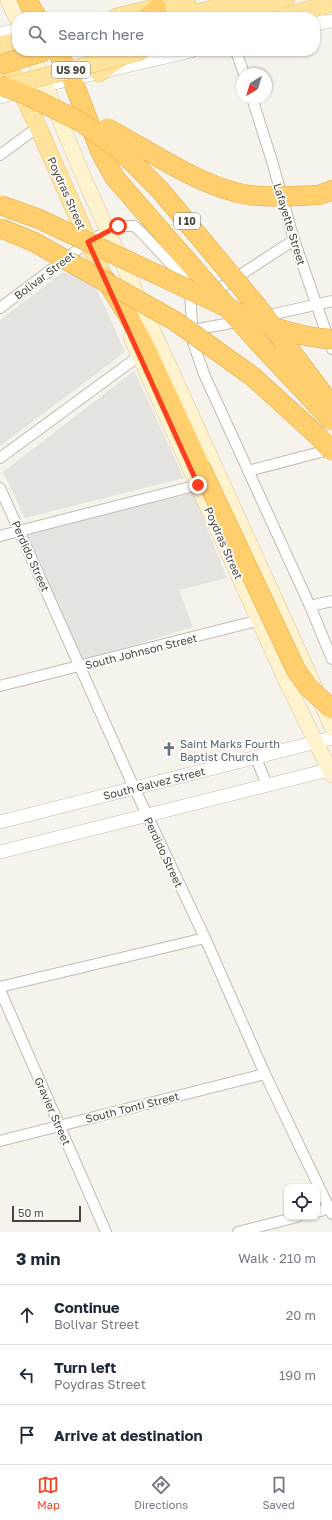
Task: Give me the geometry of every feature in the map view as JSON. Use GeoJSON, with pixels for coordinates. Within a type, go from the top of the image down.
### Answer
{"type":"FeatureCollection","features":[{"type":"Feature","properties":{"kind":"highway"},"geometry":{"type":"LineString","coordinates":[[27,0],[34,12]]}},
{"type":"Feature","properties":{"kind":"highway"},"geometry":{"type":"LineString","coordinates":[[0,65],[30,56]]}},
{"type":"Feature","properties":{"kind":"highway"},"geometry":{"type":"LineString","coordinates":[[60,56],[72,79],[101,153],[115,178],[256,340],[332,421]]}},
{"type":"Feature","properties":{"kind":"highway","name":"I 10"},"geometry":{"type":"LineString","coordinates":[[0,85],[23,93],[81,122],[122,152],[160,190],[257,306],[332,406]]}},
{"type":"Feature","properties":{"kind":"highway"},"geometry":{"type":"LineString","coordinates":[[23,93],[55,101],[147,151],[200,178],[222,187],[248,195],[275,197],[319,195],[332,190]]}},
{"type":"Feature","properties":{"kind":"highway"},"geometry":{"type":"LineString","coordinates":[[0,206],[39,219],[256,321],[284,331],[332,339]]}},
{"type":"Feature","properties":{"kind":"highway"},"geometry":{"type":"LineString","coordinates":[[0,228],[34,242],[175,321],[252,376],[332,450]]}},
{"type":"Feature","properties":{"kind":"highway"},"geometry":{"type":"LineString","coordinates":[[104,277],[129,317],[146,350],[296,670],[308,687],[332,709]]}},
{"type":"Feature","properties":{"kind":"main road"},"geometry":{"type":"LineString","coordinates":[[8,0],[13,12]]}},
{"type":"Feature","properties":{"kind":"main road"},"geometry":{"type":"LineString","coordinates":[[152,12],[185,10],[250,0]]}},
{"type":"Feature","properties":{"kind":"main road"},"geometry":{"type":"LineString","coordinates":[[240,12],[286,0]]}},
{"type":"Feature","properties":{"kind":"main road"},"geometry":{"type":"LineString","coordinates":[[301,12],[332,3]]}},
{"type":"Feature","properties":{"kind":"main road"},"geometry":{"type":"LineString","coordinates":[[0,46],[12,42]]}},
{"type":"Feature","properties":{"kind":"main road","name":"Poydras Street"},"geometry":{"type":"LineString","coordinates":[[0,46],[23,93],[139,356],[288,685],[331,771]]}},
{"type":"Feature","properties":{"kind":"main road","name":"Poydras Street"},"geometry":{"type":"LineString","coordinates":[[33,56],[108,231],[309,674],[332,728]]}},
{"type":"Feature","properties":{"kind":"main road"},"geometry":{"type":"LineString","coordinates":[[99,73],[117,62],[123,56]]}},
{"type":"Feature","properties":{"kind":"main road","name":"US 90"},"geometry":{"type":"LineString","coordinates":[[0,88],[123,56]]}},
{"type":"Feature","properties":{"kind":"street"},"geometry":{"type":"LineString","coordinates":[[313,0],[315,12]]}},
{"type":"Feature","properties":{"kind":"street"},"geometry":{"type":"LineString","coordinates":[[320,23],[332,21]]}},
{"type":"Feature","properties":{"kind":"street"},"geometry":{"type":"LineString","coordinates":[[0,34],[12,31]]}},
{"type":"Feature","properties":{"kind":"street"},"geometry":{"type":"LineString","coordinates":[[0,97],[23,93],[46,85],[170,56]]}},
{"type":"Feature","properties":{"kind":"street"},"geometry":{"type":"LineString","coordinates":[[238,56],[242,68]]}},
{"type":"Feature","properties":{"kind":"street","name":"Lafayette Street"},"geometry":{"type":"LineString","coordinates":[[254,104],[272,161],[294,240],[332,349]]}},
{"type":"Feature","properties":{"kind":"street"},"geometry":{"type":"LineString","coordinates":[[0,155],[38,127]]}},
{"type":"Feature","properties":{"kind":"street","name":"Bolivar Street"},"geometry":{"type":"LineString","coordinates":[[0,308],[88,242],[118,226],[125,225],[134,226],[142,233],[183,277],[190,291],[191,307]]}},
{"type":"Feature","properties":{"kind":"street"},"geometry":{"type":"LineString","coordinates":[[294,240],[191,307],[193,342],[204,374],[310,606],[332,659]]}},
{"type":"Feature","properties":{"kind":"street"},"geometry":{"type":"LineString","coordinates":[[193,330],[286,312],[332,301]]}},
{"type":"Feature","properties":{"kind":"street"},"geometry":{"type":"LineString","coordinates":[[0,458],[139,356]]}},
{"type":"Feature","properties":{"kind":"street"},"geometry":{"type":"LineString","coordinates":[[248,471],[332,450]]}},
{"type":"Feature","properties":{"kind":"street"},"geometry":{"type":"LineString","coordinates":[[0,536],[198,485]]}},
{"type":"Feature","properties":{"kind":"street","name":"Perdido Street"},"geometry":{"type":"LineString","coordinates":[[0,488],[147,816],[205,938],[265,1074],[331,1211]]}},
{"type":"Feature","properties":{"kind":"street"},"geometry":{"type":"LineString","coordinates":[[310,606],[332,601]]}},
{"type":"Feature","properties":{"kind":"street","name":"South Johnson Street"},"geometry":{"type":"LineString","coordinates":[[0,686],[281,614]]}},
{"type":"Feature","properties":{"kind":"street","name":"South Galvez Street"},"geometry":{"type":"LineString","coordinates":[[0,822],[332,738]]}},
{"type":"Feature","properties":{"kind":"street"},"geometry":{"type":"LineString","coordinates":[[256,758],[267,785]]}},
{"type":"Feature","properties":{"kind":"street"},"geometry":{"type":"LineString","coordinates":[[0,852],[267,785],[331,771]]}},
{"type":"Feature","properties":{"kind":"street"},"geometry":{"type":"LineString","coordinates":[[0,989],[205,938]]}},
{"type":"Feature","properties":{"kind":"street","name":"Gravier Street"},"geometry":{"type":"LineString","coordinates":[[0,989],[106,1232]]}},
{"type":"Feature","properties":{"kind":"street","name":"South Tonti Street"},"geometry":{"type":"LineString","coordinates":[[0,1141],[265,1074]]}},
{"type":"Feature","properties":{"kind":"street"},"geometry":{"type":"LineString","coordinates":[[320,1212],[331,1211]]}},
{"type":"Feature","properties":{"kind":"street"},"geometry":{"type":"LineString","coordinates":[[238,1232],[285,1220]]}},
{"type":"Feature","properties":{"kind":"shaded area"},"geometry":{"type":"Polygon","coordinates":[[[63,272],[92,279],[125,352],[0,446],[0,320],[63,272]]]}},
{"type":"Feature","properties":{"kind":"shaded area"},"geometry":{"type":"Polygon","coordinates":[[[134,371],[184,478],[25,518],[3,472],[134,371]]]}},
{"type":"Feature","properties":{"kind":"shaded area"},"geometry":{"type":"Polygon","coordinates":[[[193,493],[227,578],[179,590],[193,627],[83,661],[23,534],[193,493]]]}},
{"type":"Feature","properties":{"kind":"place","name":"Saint Marks Fourth Baptist Church"},"geometry":{"type":"Point","coordinates":[169,749]}},
{"type":"Feature","properties":{"kind":"route"},"geometry":{"type":"LineString","coordinates":[[118,226],[88,242],[198,485]]}}]}
